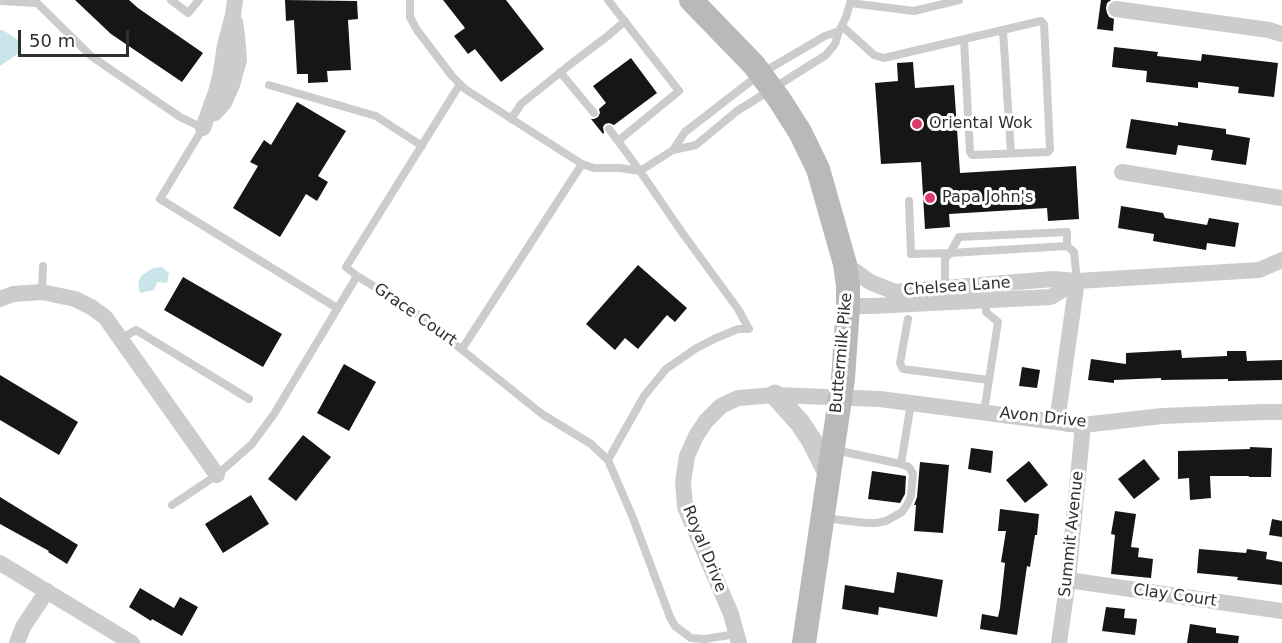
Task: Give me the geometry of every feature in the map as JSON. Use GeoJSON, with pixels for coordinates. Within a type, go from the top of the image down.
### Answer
{"type":"FeatureCollection","features":[{"type":"Feature","properties":{"kind":"main road","name":"Buttermilk Pike"},"geometry":{"type":"LineString","coordinates":[[691,0],[766,82],[800,132],[818,169],[845,264],[848,286],[846,345],[840,397],[824,447],[829,475],[804,643]]}},
{"type":"Feature","properties":{"kind":"street"},"geometry":{"type":"LineString","coordinates":[[203,128],[216,92],[234,8]]}},
{"type":"Feature","properties":{"kind":"street"},"geometry":{"type":"LineString","coordinates":[[1116,9],[1269,30],[1282,34]]}},
{"type":"Feature","properties":{"kind":"street"},"geometry":{"type":"LineString","coordinates":[[1122,172],[1282,198]]}},
{"type":"Feature","properties":{"kind":"street","name":"Chelsea Lane"},"geometry":{"type":"LineString","coordinates":[[845,264],[870,282],[895,292],[1053,279],[1077,281],[1259,270],[1282,260]]}},
{"type":"Feature","properties":{"kind":"street"},"geometry":{"type":"LineString","coordinates":[[1057,422],[1077,281]]}},
{"type":"Feature","properties":{"kind":"street","name":"Chelsea Lane"},"geometry":{"type":"LineString","coordinates":[[848,306],[1050,297],[1077,281]]}},
{"type":"Feature","properties":{"kind":"street"},"geometry":{"type":"LineString","coordinates":[[0,299],[13,294],[42,292],[75,299],[105,317],[217,475]]}},
{"type":"Feature","properties":{"kind":"street"},"geometry":{"type":"LineString","coordinates":[[775,395],[824,447]]}},
{"type":"Feature","properties":{"kind":"street","name":"Royal Drive"},"geometry":{"type":"LineString","coordinates":[[737,638],[731,614],[685,507],[683,482],[687,456],[706,421],[721,406],[738,398],[775,395],[840,397]]}},
{"type":"Feature","properties":{"kind":"street","name":"Avon Drive"},"geometry":{"type":"LineString","coordinates":[[840,397],[880,399],[1068,424],[1282,412]]}},
{"type":"Feature","properties":{"kind":"street","name":"Summit Avenue"},"geometry":{"type":"LineString","coordinates":[[1059,643],[1068,580],[1083,424]]}},
{"type":"Feature","properties":{"kind":"street"},"geometry":{"type":"LineString","coordinates":[[0,563],[132,643]]}},
{"type":"Feature","properties":{"kind":"street","name":"Clay Court"},"geometry":{"type":"LineString","coordinates":[[1068,580],[1282,611]]}},
{"type":"Feature","properties":{"kind":"street"},"geometry":{"type":"LineString","coordinates":[[17,643],[23,627],[47,591]]}},
{"type":"Feature","properties":{"kind":"lane"},"geometry":{"type":"LineString","coordinates":[[171,0],[188,13],[199,0]]}},
{"type":"Feature","properties":{"kind":"lane"},"geometry":{"type":"LineString","coordinates":[[410,0],[410,17],[417,30],[460,84],[582,164],[594,168],[640,171],[673,150],[696,144],[737,111],[766,82],[826,56],[835,44],[851,1],[888,4],[914,10],[935,3],[959,0]]}},
{"type":"Feature","properties":{"kind":"lane"},"geometry":{"type":"LineString","coordinates":[[608,0],[679,91],[618,141]]}},
{"type":"Feature","properties":{"kind":"lane"},"geometry":{"type":"LineString","coordinates":[[0,1],[35,2],[91,56],[180,117],[203,128],[160,199],[337,308]]}},
{"type":"Feature","properties":{"kind":"lane"},"geometry":{"type":"LineString","coordinates":[[511,119],[521,104],[625,21]]}},
{"type":"Feature","properties":{"kind":"lane"},"geometry":{"type":"LineString","coordinates":[[841,28],[874,55],[884,58],[1041,21],[1044,24],[1050,149],[1048,152],[972,154],[970,152],[964,40]]}},
{"type":"Feature","properties":{"kind":"lane"},"geometry":{"type":"LineString","coordinates":[[673,150],[685,132],[766,82],[825,36],[841,28]]}},
{"type":"Feature","properties":{"kind":"lane"},"geometry":{"type":"LineString","coordinates":[[1004,31],[1011,153]]}},
{"type":"Feature","properties":{"kind":"lane"},"geometry":{"type":"LineString","coordinates":[[560,72],[594,112]]}},
{"type":"Feature","properties":{"kind":"lane"},"geometry":{"type":"LineString","coordinates":[[357,276],[346,267],[460,84]]}},
{"type":"Feature","properties":{"kind":"lane"},"geometry":{"type":"LineString","coordinates":[[269,85],[375,116],[422,146]]}},
{"type":"Feature","properties":{"kind":"lane"},"geometry":{"type":"LineString","coordinates":[[609,129],[738,309],[749,329],[738,329],[714,339],[666,369],[644,396],[608,460],[675,626],[691,638],[737,638]]}},
{"type":"Feature","properties":{"kind":"lane"},"geometry":{"type":"LineString","coordinates":[[462,349],[582,164]]}},
{"type":"Feature","properties":{"kind":"lane"},"geometry":{"type":"LineString","coordinates":[[909,201],[911,254],[1067,246],[1074,252],[1077,281]]}},
{"type":"Feature","properties":{"kind":"lane"},"geometry":{"type":"LineString","coordinates":[[945,288],[945,259],[959,237],[1067,232],[1067,246]]}},
{"type":"Feature","properties":{"kind":"lane"},"geometry":{"type":"LineString","coordinates":[[42,266],[42,292]]}},
{"type":"Feature","properties":{"kind":"lane","name":"Grace Court"},"geometry":{"type":"LineString","coordinates":[[172,505],[217,475],[252,444],[274,414],[357,276],[411,309],[542,414],[591,444],[608,460]]}},
{"type":"Feature","properties":{"kind":"lane"},"geometry":{"type":"LineString","coordinates":[[984,412],[998,322],[986,312],[986,300]]}},
{"type":"Feature","properties":{"kind":"lane"},"geometry":{"type":"LineString","coordinates":[[908,319],[900,363],[903,369],[989,380]]}},
{"type":"Feature","properties":{"kind":"lane"},"geometry":{"type":"LineString","coordinates":[[121,339],[136,330],[249,399]]}},
{"type":"Feature","properties":{"kind":"lane"},"geometry":{"type":"LineString","coordinates":[[901,464],[911,403]]}},
{"type":"Feature","properties":{"kind":"lane"},"geometry":{"type":"LineString","coordinates":[[823,518],[876,523],[895,517],[907,505],[911,496],[913,474],[909,467],[901,464],[824,447]]}},
{"type":"Feature","properties":{"kind":"water"},"geometry":{"type":"Polygon","coordinates":[[[0,30],[18,40],[19,53],[0,66],[0,30]]]}},
{"type":"Feature","properties":{"kind":"water"},"geometry":{"type":"Polygon","coordinates":[[[162,267],[169,273],[167,283],[157,282],[154,290],[140,293],[138,282],[142,275],[153,268],[162,267]]]}},
{"type":"Feature","properties":{"kind":"building"},"geometry":{"type":"Polygon","coordinates":[[[75,0],[129,0],[203,53],[182,82],[111,34],[75,0]]]}},
{"type":"Feature","properties":{"kind":"building"},"geometry":{"type":"Polygon","coordinates":[[[285,0],[357,1],[358,19],[348,20],[351,70],[327,71],[328,82],[308,83],[308,74],[297,74],[294,20],[286,21],[285,0]]]}},
{"type":"Feature","properties":{"kind":"building"},"geometry":{"type":"Polygon","coordinates":[[[443,0],[506,0],[544,49],[501,82],[475,49],[468,54],[454,36],[465,28],[443,0]]]}},
{"type":"Feature","properties":{"kind":"building"},"geometry":{"type":"Polygon","coordinates":[[[1101,0],[1111,0],[1107,3],[1106,8],[1109,17],[1114,19],[1113,31],[1097,29],[1101,0]]]}},
{"type":"Feature","properties":{"kind":"building"},"geometry":{"type":"Polygon","coordinates":[[[1114,47],[1158,52],[1157,56],[1201,61],[1202,54],[1278,63],[1274,97],[1238,93],[1239,87],[1198,82],[1198,88],[1146,82],[1147,71],[1112,67],[1114,47]]]}},
{"type":"Feature","properties":{"kind":"building"},"geometry":{"type":"Polygon","coordinates":[[[631,58],[657,93],[614,125],[605,124],[603,134],[591,119],[598,117],[599,109],[606,103],[593,86],[631,58]]]}},
{"type":"Feature","properties":{"kind":"building"},"geometry":{"type":"Polygon","coordinates":[[[913,62],[915,88],[954,85],[960,173],[1076,166],[1079,219],[1048,221],[1047,208],[949,214],[950,227],[925,229],[921,162],[881,164],[875,83],[898,81],[897,63],[913,62]]]}},
{"type":"Feature","properties":{"kind":"building"},"geometry":{"type":"Polygon","coordinates":[[[297,102],[346,131],[318,176],[328,182],[317,201],[306,194],[280,237],[233,208],[258,166],[250,162],[264,140],[271,145],[297,102]]]}},
{"type":"Feature","properties":{"kind":"building"},"geometry":{"type":"Polygon","coordinates":[[[1131,119],[1178,126],[1178,122],[1226,129],[1226,134],[1250,138],[1246,165],[1211,160],[1213,150],[1178,145],[1176,155],[1126,148],[1131,119]]]}},
{"type":"Feature","properties":{"kind":"building"},"geometry":{"type":"Polygon","coordinates":[[[1121,206],[1163,213],[1165,218],[1207,225],[1209,218],[1239,223],[1235,247],[1207,243],[1206,250],[1153,241],[1154,234],[1118,228],[1121,206]]]}},
{"type":"Feature","properties":{"kind":"building"},"geometry":{"type":"Polygon","coordinates":[[[638,265],[687,308],[675,322],[667,315],[638,349],[625,338],[615,350],[586,324],[638,265]]]}},
{"type":"Feature","properties":{"kind":"building"},"geometry":{"type":"Polygon","coordinates":[[[183,277],[282,334],[263,367],[164,310],[183,277]]]}},
{"type":"Feature","properties":{"kind":"building"},"geometry":{"type":"Polygon","coordinates":[[[1181,350],[1182,358],[1227,356],[1227,351],[1246,351],[1247,361],[1282,360],[1282,380],[1161,380],[1161,378],[1114,380],[1114,383],[1088,380],[1091,359],[1126,364],[1126,353],[1181,350]]]}},
{"type":"Feature","properties":{"kind":"building"},"geometry":{"type":"Polygon","coordinates":[[[344,364],[376,382],[349,431],[317,413],[344,364]]]}},
{"type":"Feature","properties":{"kind":"building"},"geometry":{"type":"Polygon","coordinates":[[[1022,367],[1040,370],[1037,388],[1019,386],[1022,367]]]}},
{"type":"Feature","properties":{"kind":"building"},"geometry":{"type":"Polygon","coordinates":[[[0,375],[78,422],[59,455],[0,420],[0,375]]]}},
{"type":"Feature","properties":{"kind":"building"},"geometry":{"type":"Polygon","coordinates":[[[303,435],[331,457],[296,501],[268,479],[303,435]]]}},
{"type":"Feature","properties":{"kind":"building"},"geometry":{"type":"Polygon","coordinates":[[[1250,447],[1272,448],[1271,477],[1210,476],[1211,498],[1190,500],[1189,478],[1178,479],[1178,451],[1250,449],[1250,447]]]}},
{"type":"Feature","properties":{"kind":"building"},"geometry":{"type":"Polygon","coordinates":[[[971,448],[993,451],[991,473],[968,469],[971,448]]]}},
{"type":"Feature","properties":{"kind":"building"},"geometry":{"type":"Polygon","coordinates":[[[1144,459],[1160,479],[1134,499],[1118,479],[1144,459]]]}},
{"type":"Feature","properties":{"kind":"building"},"geometry":{"type":"Polygon","coordinates":[[[1029,461],[1048,485],[1025,503],[1006,480],[1029,461]]]}},
{"type":"Feature","properties":{"kind":"building"},"geometry":{"type":"Polygon","coordinates":[[[920,462],[949,465],[943,533],[914,531],[916,505],[914,505],[917,497],[920,462]]]}},
{"type":"Feature","properties":{"kind":"building"},"geometry":{"type":"Polygon","coordinates":[[[872,471],[906,476],[905,494],[900,503],[868,499],[872,471]]]}},
{"type":"Feature","properties":{"kind":"building"},"geometry":{"type":"Polygon","coordinates":[[[251,495],[269,524],[223,553],[205,524],[251,495]]]}},
{"type":"Feature","properties":{"kind":"building"},"geometry":{"type":"Polygon","coordinates":[[[0,497],[78,545],[67,564],[49,551],[0,524],[0,497]]]}},
{"type":"Feature","properties":{"kind":"building"},"geometry":{"type":"Polygon","coordinates":[[[1000,509],[1039,514],[1030,567],[1027,566],[1017,635],[980,629],[982,614],[998,617],[1000,608],[1005,563],[1001,562],[1006,531],[998,531],[1000,509]]]}},
{"type":"Feature","properties":{"kind":"building"},"geometry":{"type":"Polygon","coordinates":[[[1115,511],[1136,514],[1131,547],[1139,548],[1138,557],[1153,559],[1151,578],[1111,574],[1115,535],[1111,534],[1115,511]]]}},
{"type":"Feature","properties":{"kind":"building"},"geometry":{"type":"Polygon","coordinates":[[[1272,519],[1282,521],[1282,537],[1269,535],[1272,519]]]}},
{"type":"Feature","properties":{"kind":"building"},"geometry":{"type":"Polygon","coordinates":[[[1199,549],[1246,553],[1247,549],[1267,552],[1266,559],[1282,562],[1282,585],[1197,573],[1199,549]]]}},
{"type":"Feature","properties":{"kind":"building"},"geometry":{"type":"Polygon","coordinates":[[[897,572],[943,580],[937,617],[879,607],[878,615],[842,609],[845,585],[894,593],[897,572]]]}},
{"type":"Feature","properties":{"kind":"building"},"geometry":{"type":"Polygon","coordinates":[[[140,588],[174,608],[180,597],[198,607],[182,636],[129,607],[140,588]]]}},
{"type":"Feature","properties":{"kind":"building"},"geometry":{"type":"Polygon","coordinates":[[[1106,607],[1125,609],[1124,618],[1137,619],[1135,635],[1102,631],[1106,607]]]}},
{"type":"Feature","properties":{"kind":"building"},"geometry":{"type":"Polygon","coordinates":[[[1190,624],[1216,628],[1216,633],[1239,636],[1238,643],[1187,643],[1190,624]]]}},
{"type":"Feature","properties":{"kind":"place","name":"Oriental Wok"},"geometry":{"type":"Point","coordinates":[917,124]}},
{"type":"Feature","properties":{"kind":"place","name":"Papa John's"},"geometry":{"type":"Point","coordinates":[930,198]}}]}
